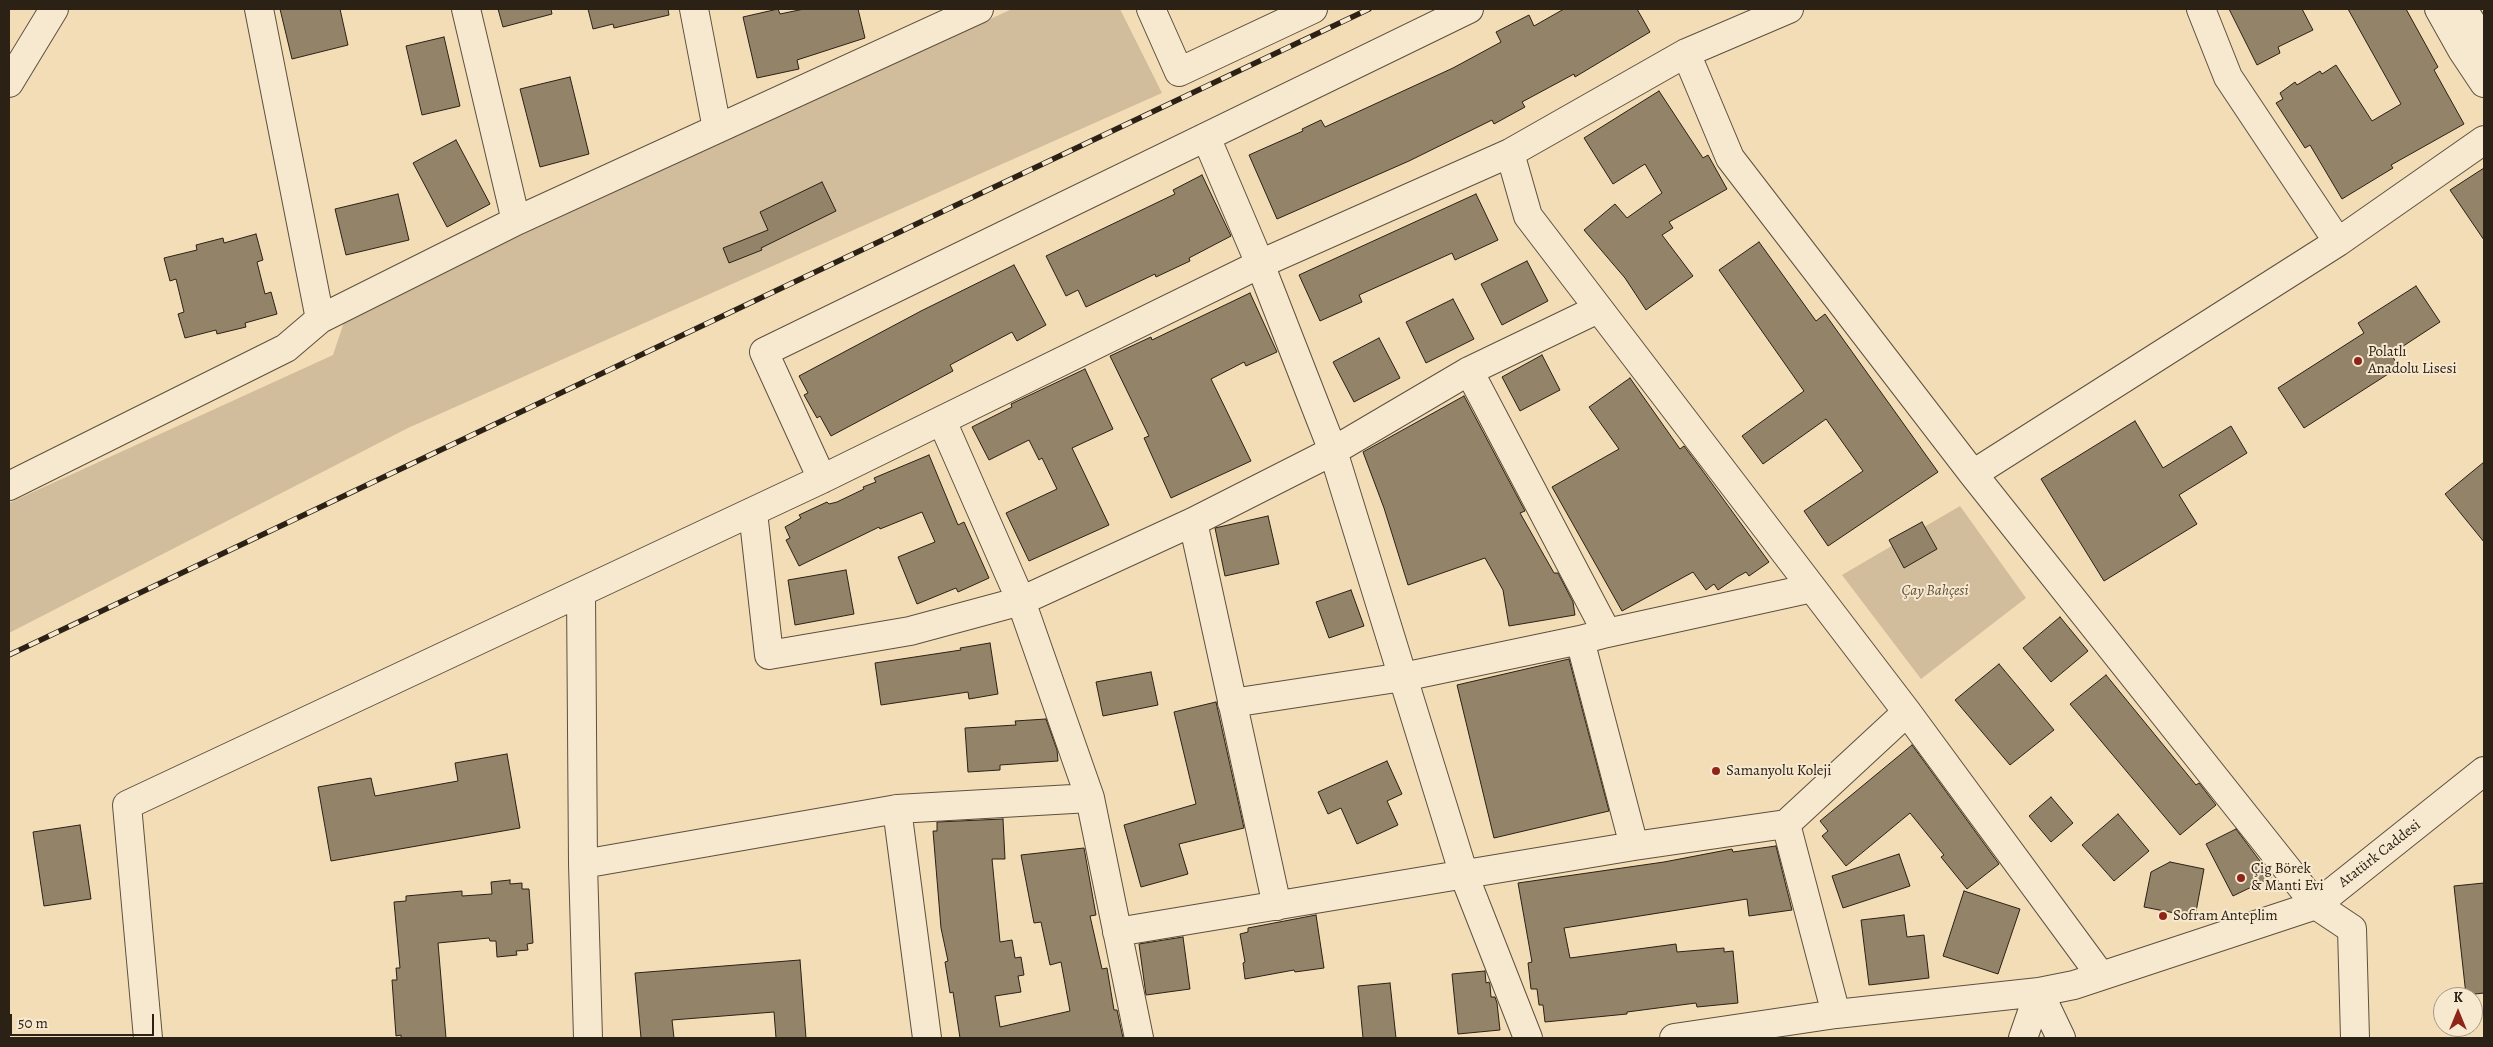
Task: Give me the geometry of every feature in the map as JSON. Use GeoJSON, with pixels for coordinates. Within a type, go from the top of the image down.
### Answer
{"type":"FeatureCollection","features":[{"type":"Feature","properties":{"kind":"street"},"geometry":{"type":"LineString","coordinates":[[9,83],[54,9]]}},
{"type":"Feature","properties":{"kind":"street"},"geometry":{"type":"LineString","coordinates":[[259,9],[320,319]]}},
{"type":"Feature","properties":{"kind":"street"},"geometry":{"type":"LineString","coordinates":[[466,9],[516,221]]}},
{"type":"Feature","properties":{"kind":"street"},"geometry":{"type":"LineString","coordinates":[[695,9],[717,129]]}},
{"type":"Feature","properties":{"kind":"street"},"geometry":{"type":"LineString","coordinates":[[9,486],[286,348],[320,319],[516,221],[979,9]]}},
{"type":"Feature","properties":{"kind":"street"},"geometry":{"type":"LineString","coordinates":[[1151,9],[1179,72],[1313,9]]}},
{"type":"Feature","properties":{"kind":"street"},"geometry":{"type":"LineString","coordinates":[[822,479],[764,352],[1469,9]]}},
{"type":"Feature","properties":{"kind":"street"},"geometry":{"type":"LineString","coordinates":[[148,1038],[127,805],[753,512],[1260,264],[1510,153],[1686,53],[1789,9]]}},
{"type":"Feature","properties":{"kind":"street"},"geometry":{"type":"LineString","coordinates":[[2201,9],[2228,77],[2338,242]]}},
{"type":"Feature","properties":{"kind":"street"},"geometry":{"type":"LineString","coordinates":[[2439,9],[2462,50],[2484,83]]}},
{"type":"Feature","properties":{"kind":"street"},"geometry":{"type":"LineString","coordinates":[[2463,9],[2484,43]]}},
{"type":"Feature","properties":{"kind":"street"},"geometry":{"type":"LineString","coordinates":[[1686,53],[1730,158],[1972,474],[2316,905],[2352,929],[2355,1038]]}},
{"type":"Feature","properties":{"kind":"street"},"geometry":{"type":"LineString","coordinates":[[1206,137],[1260,264],[1333,451],[1464,875],[1528,1038]]}},
{"type":"Feature","properties":{"kind":"street"},"geometry":{"type":"LineString","coordinates":[[1972,474],[2338,242],[2484,140]]}},
{"type":"Feature","properties":{"kind":"street"},"geometry":{"type":"LineString","coordinates":[[1510,153],[1528,216],[1908,712],[2101,976]]}},
{"type":"Feature","properties":{"kind":"street"},"geometry":{"type":"LineString","coordinates":[[753,512],[769,655],[910,631],[1021,601],[1192,522],[1333,451],[1469,371],[1598,309]]}},
{"type":"Feature","properties":{"kind":"street"},"geometry":{"type":"LineString","coordinates":[[1469,371],[1607,634]]}},
{"type":"Feature","properties":{"kind":"street"},"geometry":{"type":"LineString","coordinates":[[942,421],[1021,601],[1090,798],[1139,1038]]}},
{"type":"Feature","properties":{"kind":"street"},"geometry":{"type":"LineString","coordinates":[[1192,522],[1277,906]]}},
{"type":"Feature","properties":{"kind":"street"},"geometry":{"type":"LineString","coordinates":[[1232,703],[1403,677],[1812,588]]}},
{"type":"Feature","properties":{"kind":"street"},"geometry":{"type":"LineString","coordinates":[[581,592],[583,864],[588,1038]]}},
{"type":"Feature","properties":{"kind":"street"},"geometry":{"type":"LineString","coordinates":[[1580,640],[1634,846]]}},
{"type":"Feature","properties":{"kind":"street"},"geometry":{"type":"LineString","coordinates":[[1117,932],[1634,846],[1786,824],[1908,712]]}},
{"type":"Feature","properties":{"kind":"street","name":"Atatürk Caddesi"},"geometry":{"type":"LineString","coordinates":[[1674,1038],[1836,1014],[2039,992],[2074,985],[2316,905],[2484,771]]}},
{"type":"Feature","properties":{"kind":"street"},"geometry":{"type":"LineString","coordinates":[[583,864],[897,808],[1090,798]]}},
{"type":"Feature","properties":{"kind":"street"},"geometry":{"type":"LineString","coordinates":[[897,808],[927,1038]]}},
{"type":"Feature","properties":{"kind":"street"},"geometry":{"type":"LineString","coordinates":[[1786,824],[1836,1014]]}},
{"type":"Feature","properties":{"kind":"street"},"geometry":{"type":"LineString","coordinates":[[2023,1038],[2039,992]]}},
{"type":"Feature","properties":{"kind":"street"},"geometry":{"type":"LineString","coordinates":[[2039,992],[2062,1038]]}},
{"type":"Feature","properties":{"kind":"green space"},"geometry":{"type":"Polygon","coordinates":[[[1012,9],[1120,9],[1162,93],[408,428],[9,633],[9,503],[333,355],[346,316],[1012,9]]]}},
{"type":"Feature","properties":{"kind":"green space","name":"Çay Bahçesi"},"geometry":{"type":"Polygon","coordinates":[[[1960,506],[2026,598],[1921,679],[1842,575],[1960,506]]]}},
{"type":"Feature","properties":{"kind":"building"},"geometry":{"type":"Polygon","coordinates":[[[280,9],[340,9],[348,45],[292,59],[280,9]]]}},
{"type":"Feature","properties":{"kind":"building"},"geometry":{"type":"Polygon","coordinates":[[[498,9],[551,9],[552,14],[503,27],[498,9]]]}},
{"type":"Feature","properties":{"kind":"building"},"geometry":{"type":"Polygon","coordinates":[[[588,9],[668,9],[669,15],[614,28],[613,24],[593,29],[588,9]]]}},
{"type":"Feature","properties":{"kind":"building"},"geometry":{"type":"Polygon","coordinates":[[[778,9],[780,14],[804,9],[858,9],[865,38],[797,60],[799,69],[757,78],[743,17],[778,9]]]}},
{"type":"Feature","properties":{"kind":"building"},"geometry":{"type":"Polygon","coordinates":[[[1564,9],[1637,9],[1650,32],[1575,77],[1574,74],[1522,102],[1525,107],[1494,124],[1492,120],[1409,161],[1277,219],[1249,155],[1303,131],[1302,129],[1321,120],[1325,127],[1453,68],[1501,42],[1496,32],[1529,15],[1534,26],[1564,9]]]}},
{"type":"Feature","properties":{"kind":"building"},"geometry":{"type":"Polygon","coordinates":[[[2229,9],[2302,9],[2313,30],[2278,47],[2280,53],[2257,65],[2229,9]]]}},
{"type":"Feature","properties":{"kind":"building"},"geometry":{"type":"Polygon","coordinates":[[[2348,9],[2406,9],[2438,67],[2434,70],[2464,124],[2391,165],[2393,168],[2342,199],[2310,145],[2305,148],[2276,103],[2283,99],[2280,93],[2295,82],[2297,85],[2320,71],[2322,74],[2336,65],[2372,121],[2401,104],[2348,9]]]}},
{"type":"Feature","properties":{"kind":"building"},"geometry":{"type":"Polygon","coordinates":[[[444,37],[460,106],[422,115],[406,46],[444,37]]]}},
{"type":"Feature","properties":{"kind":"building"},"geometry":{"type":"Polygon","coordinates":[[[570,77],[589,154],[540,167],[520,89],[570,77]]]}},
{"type":"Feature","properties":{"kind":"building"},"geometry":{"type":"Polygon","coordinates":[[[1659,91],[1703,158],[1708,155],[1727,189],[1669,222],[1673,228],[1662,235],[1693,276],[1646,310],[1625,278],[1584,230],[1615,204],[1627,218],[1662,193],[1645,164],[1613,184],[1584,138],[1659,91]]]}},
{"type":"Feature","properties":{"kind":"building"},"geometry":{"type":"Polygon","coordinates":[[[456,140],[490,204],[447,227],[413,163],[456,140]]]}},
{"type":"Feature","properties":{"kind":"building"},"geometry":{"type":"Polygon","coordinates":[[[2484,168],[2484,240],[2450,190],[2484,168]]]}},
{"type":"Feature","properties":{"kind":"building"},"geometry":{"type":"Polygon","coordinates":[[[1202,175],[1231,236],[1189,258],[1190,261],[1156,277],[1155,274],[1086,307],[1078,290],[1066,296],[1046,256],[1175,194],[1173,190],[1202,175]]]}},
{"type":"Feature","properties":{"kind":"building"},"geometry":{"type":"Polygon","coordinates":[[[822,182],[836,211],[761,248],[762,250],[729,263],[723,248],[768,230],[760,212],[822,182]]]}},
{"type":"Feature","properties":{"kind":"building"},"geometry":{"type":"Polygon","coordinates":[[[398,194],[409,240],[346,255],[335,209],[398,194]]]}},
{"type":"Feature","properties":{"kind":"building"},"geometry":{"type":"Polygon","coordinates":[[[1476,194],[1498,240],[1455,260],[1452,253],[1359,295],[1362,302],[1320,321],[1299,275],[1476,194]]]}},
{"type":"Feature","properties":{"kind":"building"},"geometry":{"type":"Polygon","coordinates":[[[256,234],[263,260],[257,262],[265,294],[271,292],[277,314],[245,323],[246,327],[217,334],[216,330],[185,338],[178,314],[184,312],[176,279],[170,281],[164,258],[197,250],[196,245],[223,238],[224,243],[256,234]]]}},
{"type":"Feature","properties":{"kind":"building"},"geometry":{"type":"Polygon","coordinates":[[[1759,242],[1816,321],[1825,314],[1938,472],[1828,546],[1804,511],[1863,471],[1826,419],[1763,464],[1742,436],[1804,391],[1719,270],[1759,242]]]}},
{"type":"Feature","properties":{"kind":"building"},"geometry":{"type":"Polygon","coordinates":[[[1527,261],[1548,301],[1502,325],[1481,284],[1527,261]]]}},
{"type":"Feature","properties":{"kind":"building"},"geometry":{"type":"Polygon","coordinates":[[[1014,265],[1046,325],[1017,341],[1012,332],[950,365],[953,371],[831,436],[820,416],[817,418],[804,395],[808,393],[799,376],[921,311],[1014,265]]]}},
{"type":"Feature","properties":{"kind":"building","name":"Polatlı Anadolu Lisesi"},"geometry":{"type":"Polygon","coordinates":[[[2416,286],[2440,322],[2391,354],[2399,367],[2304,428],[2278,388],[2364,333],[2358,323],[2416,286]]]}},
{"type":"Feature","properties":{"kind":"building"},"geometry":{"type":"Polygon","coordinates":[[[1250,293],[1277,352],[1246,366],[1244,362],[1211,379],[1251,461],[1171,498],[1144,438],[1149,436],[1110,356],[1151,337],[1152,340],[1250,293]]]}},
{"type":"Feature","properties":{"kind":"building"},"geometry":{"type":"Polygon","coordinates":[[[1453,299],[1474,339],[1426,363],[1406,322],[1453,299]]]}},
{"type":"Feature","properties":{"kind":"building"},"geometry":{"type":"Polygon","coordinates":[[[1379,338],[1400,378],[1354,402],[1333,362],[1379,338]]]}},
{"type":"Feature","properties":{"kind":"building"},"geometry":{"type":"Polygon","coordinates":[[[1542,355],[1560,390],[1520,411],[1502,377],[1542,355]]]}},
{"type":"Feature","properties":{"kind":"building"},"geometry":{"type":"Polygon","coordinates":[[[1085,369],[1113,429],[1072,448],[1109,525],[1029,561],[1006,513],[1057,489],[1042,458],[1039,460],[1029,440],[989,460],[972,427],[1012,407],[1011,404],[1085,369]]]}},
{"type":"Feature","properties":{"kind":"building"},"geometry":{"type":"Polygon","coordinates":[[[1630,378],[1680,449],[1684,446],[1769,562],[1749,576],[1746,572],[1718,590],[1714,584],[1706,590],[1693,572],[1622,611],[1552,487],[1619,449],[1589,407],[1630,378]]]}},
{"type":"Feature","properties":{"kind":"building"},"geometry":{"type":"Polygon","coordinates":[[[1464,396],[1525,511],[1520,513],[1554,573],[1558,573],[1573,602],[1575,615],[1509,626],[1503,590],[1485,558],[1408,585],[1384,508],[1363,452],[1464,396]]]}},
{"type":"Feature","properties":{"kind":"building"},"geometry":{"type":"Polygon","coordinates":[[[2135,421],[2163,468],[2231,426],[2247,453],[2179,495],[2197,524],[2104,581],[2041,479],[2135,421]]]}},
{"type":"Feature","properties":{"kind":"building"},"geometry":{"type":"Polygon","coordinates":[[[929,455],[958,525],[964,522],[989,578],[958,592],[956,588],[917,604],[898,557],[935,542],[922,512],[880,529],[879,527],[799,566],[786,540],[790,538],[785,527],[801,518],[799,515],[827,502],[829,504],[837,502],[876,482],[874,478],[929,455]]]}},
{"type":"Feature","properties":{"kind":"building"},"geometry":{"type":"Polygon","coordinates":[[[2484,462],[2484,542],[2445,494],[2484,462]]]}},
{"type":"Feature","properties":{"kind":"building"},"geometry":{"type":"Polygon","coordinates":[[[1268,516],[1279,564],[1225,576],[1215,528],[1268,516]]]}},
{"type":"Feature","properties":{"kind":"building"},"geometry":{"type":"Polygon","coordinates":[[[1922,522],[1937,549],[1904,568],[1889,540],[1922,522]]]}},
{"type":"Feature","properties":{"kind":"building"},"geometry":{"type":"Polygon","coordinates":[[[846,570],[854,614],[795,625],[788,580],[846,570]]]}},
{"type":"Feature","properties":{"kind":"building"},"geometry":{"type":"Polygon","coordinates":[[[1351,590],[1364,626],[1329,638],[1316,602],[1351,590]]]}},
{"type":"Feature","properties":{"kind":"building"},"geometry":{"type":"Polygon","coordinates":[[[2060,617],[2088,651],[2051,682],[2023,648],[2060,617]]]}},
{"type":"Feature","properties":{"kind":"building"},"geometry":{"type":"Polygon","coordinates":[[[990,643],[998,694],[969,699],[968,692],[881,705],[875,663],[961,650],[960,648],[990,643]]]}},
{"type":"Feature","properties":{"kind":"building"},"geometry":{"type":"Polygon","coordinates":[[[1569,659],[1609,811],[1494,838],[1457,685],[1569,659]]]}},
{"type":"Feature","properties":{"kind":"building"},"geometry":{"type":"Polygon","coordinates":[[[1999,664],[2054,730],[2010,765],[1955,700],[1999,664]]]}},
{"type":"Feature","properties":{"kind":"building"},"geometry":{"type":"Polygon","coordinates":[[[1151,672],[1158,705],[1103,716],[1096,682],[1151,672]]]}},
{"type":"Feature","properties":{"kind":"building"},"geometry":{"type":"Polygon","coordinates":[[[2106,675],[2196,785],[2199,783],[2216,805],[2180,835],[2070,704],[2106,675]]]}},
{"type":"Feature","properties":{"kind":"building"},"geometry":{"type":"Polygon","coordinates":[[[1216,702],[1244,828],[1179,844],[1188,874],[1141,887],[1124,825],[1196,804],[1174,712],[1216,702]]]}},
{"type":"Feature","properties":{"kind":"building"},"geometry":{"type":"Polygon","coordinates":[[[1046,719],[1057,750],[1058,761],[1000,765],[1000,770],[968,772],[965,728],[1016,725],[1015,721],[1046,719]]]}},
{"type":"Feature","properties":{"kind":"building"},"geometry":{"type":"Polygon","coordinates":[[[1912,745],[1999,864],[1967,889],[1941,857],[1944,855],[1910,813],[1846,866],[1822,836],[1828,831],[1820,821],[1912,745]]]}},
{"type":"Feature","properties":{"kind":"building"},"geometry":{"type":"Polygon","coordinates":[[[507,754],[520,828],[331,861],[318,787],[371,778],[375,796],[458,781],[455,763],[507,754]]]}},
{"type":"Feature","properties":{"kind":"building"},"geometry":{"type":"Polygon","coordinates":[[[1387,761],[1402,794],[1387,801],[1398,825],[1357,844],[1341,808],[1328,814],[1318,792],[1387,761]]]}},
{"type":"Feature","properties":{"kind":"building"},"geometry":{"type":"Polygon","coordinates":[[[2051,797],[2073,823],[2051,842],[2029,816],[2051,797]]]}},
{"type":"Feature","properties":{"kind":"building"},"geometry":{"type":"Polygon","coordinates":[[[2118,814],[2149,851],[2114,881],[2082,845],[2118,814]]]}},
{"type":"Feature","properties":{"kind":"building"},"geometry":{"type":"Polygon","coordinates":[[[1003,819],[1005,859],[992,859],[1000,942],[1012,940],[1015,958],[1021,957],[1024,975],[1018,976],[1021,992],[995,996],[1000,1027],[1070,1011],[1061,962],[1050,965],[1041,922],[1034,923],[1021,855],[1084,848],[1096,915],[1090,916],[1102,969],[1107,968],[1114,1010],[1117,1010],[1123,1038],[960,1038],[953,992],[950,993],[945,962],[948,961],[941,928],[933,831],[937,831],[937,822],[1003,819]]]}},
{"type":"Feature","properties":{"kind":"building"},"geometry":{"type":"Polygon","coordinates":[[[80,825],[91,899],[44,906],[33,832],[80,825]]]}},
{"type":"Feature","properties":{"kind":"building"},"geometry":{"type":"Polygon","coordinates":[[[2236,829],[2272,877],[2233,896],[2206,844],[2236,829]]]}},
{"type":"Feature","properties":{"kind":"building"},"geometry":{"type":"Polygon","coordinates":[[[1776,846],[1792,910],[1749,916],[1747,899],[1564,928],[1570,958],[1676,944],[1677,952],[1724,948],[1724,952],[1733,951],[1738,1003],[1697,1007],[1696,1003],[1627,1012],[1627,1014],[1545,1022],[1543,1005],[1539,1005],[1537,989],[1531,989],[1528,963],[1532,962],[1518,883],[1664,862],[1732,849],[1733,852],[1776,846]]]}},
{"type":"Feature","properties":{"kind":"building"},"geometry":{"type":"Polygon","coordinates":[[[1899,854],[1910,886],[1843,908],[1832,876],[1899,854]]]}},
{"type":"Feature","properties":{"kind":"building"},"geometry":{"type":"Polygon","coordinates":[[[2170,862],[2204,869],[2195,917],[2144,907],[2151,872],[2170,862]]]}},
{"type":"Feature","properties":{"kind":"building"},"geometry":{"type":"Polygon","coordinates":[[[510,880],[510,884],[522,883],[522,889],[529,889],[533,943],[527,944],[528,950],[516,951],[517,955],[497,957],[496,941],[490,941],[489,938],[438,943],[446,1038],[401,1038],[401,1035],[396,1036],[392,980],[397,980],[396,968],[400,968],[394,902],[406,901],[406,896],[462,891],[462,896],[492,894],[491,882],[510,880]]]}},
{"type":"Feature","properties":{"kind":"building"},"geometry":{"type":"Polygon","coordinates":[[[2484,883],[2484,993],[2483,987],[2465,987],[2454,886],[2484,883]]]}},
{"type":"Feature","properties":{"kind":"building"},"geometry":{"type":"Polygon","coordinates":[[[1964,891],[2020,909],[1998,974],[1943,956],[1964,891]]]}},
{"type":"Feature","properties":{"kind":"building"},"geometry":{"type":"Polygon","coordinates":[[[1316,915],[1324,968],[1295,972],[1294,970],[1245,979],[1243,963],[1245,962],[1240,934],[1248,932],[1248,928],[1316,915]]]}},
{"type":"Feature","properties":{"kind":"building"},"geometry":{"type":"Polygon","coordinates":[[[1904,915],[1907,937],[1924,935],[1929,978],[1869,985],[1861,920],[1904,915]]]}},
{"type":"Feature","properties":{"kind":"building"},"geometry":{"type":"Polygon","coordinates":[[[1183,937],[1190,989],[1146,995],[1139,944],[1183,937]]]}},
{"type":"Feature","properties":{"kind":"building"},"geometry":{"type":"Polygon","coordinates":[[[800,960],[806,1038],[776,1038],[774,1012],[672,1020],[674,1038],[641,1038],[635,973],[800,960]]]}},
{"type":"Feature","properties":{"kind":"building"},"geometry":{"type":"Polygon","coordinates":[[[1485,971],[1486,983],[1489,982],[1490,985],[1491,997],[1495,997],[1497,1003],[1500,1030],[1458,1034],[1452,974],[1485,971]]]}},
{"type":"Feature","properties":{"kind":"building"},"geometry":{"type":"Polygon","coordinates":[[[1390,983],[1396,1038],[1363,1038],[1358,986],[1390,983]]]}},
{"type":"Feature","properties":{"kind":"railway"},"geometry":{"type":"LineString","coordinates":[[9,655],[1369,9]]}},
{"type":"Feature","properties":{"kind":"place","name":"Polatlı Anadolu Lisesi"},"geometry":{"type":"Point","coordinates":[2358,361]}},
{"type":"Feature","properties":{"kind":"place","name":"Samanyolu Koleji"},"geometry":{"type":"Point","coordinates":[1716,771]}},
{"type":"Feature","properties":{"kind":"place","name":"Çig Börek & Manti Evi"},"geometry":{"type":"Point","coordinates":[2241,878]}},
{"type":"Feature","properties":{"kind":"place","name":"Sofram Anteplim"},"geometry":{"type":"Point","coordinates":[2163,916]}}]}
